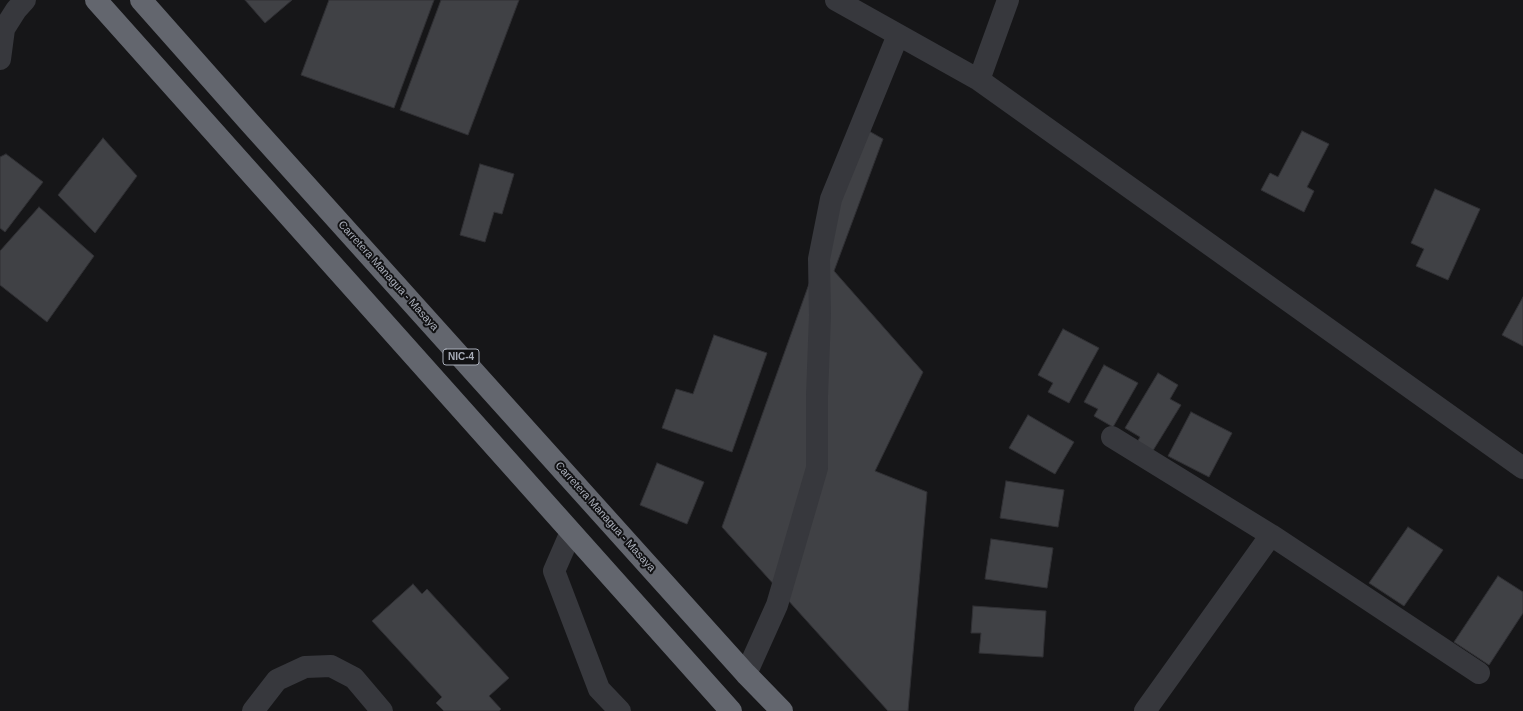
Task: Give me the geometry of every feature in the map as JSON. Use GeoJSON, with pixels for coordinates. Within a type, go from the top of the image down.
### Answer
{"type":"FeatureCollection","features":[{"type":"Feature","properties":{"kind":"highway","name":"NIC-4"},"geometry":{"type":"LineString","coordinates":[[96,0],[731,711]]}},
{"type":"Feature","properties":{"kind":"highway","name":"Carretera Managua - Masaya"},"geometry":{"type":"LineString","coordinates":[[142,0],[250,123],[746,674],[782,711]]}},
{"type":"Feature","properties":{"kind":"street"},"geometry":{"type":"LineString","coordinates":[[0,59],[4,29],[16,10],[25,0]]}},
{"type":"Feature","properties":{"kind":"street"},"geometry":{"type":"LineString","coordinates":[[836,0],[980,80],[1523,468]]}},
{"type":"Feature","properties":{"kind":"street"},"geometry":{"type":"LineString","coordinates":[[980,80],[1008,0]]}},
{"type":"Feature","properties":{"kind":"street"},"geometry":{"type":"LineString","coordinates":[[746,674],[777,605],[817,468],[817,396],[820,316],[818,259],[831,199],[898,34]]}},
{"type":"Feature","properties":{"kind":"street"},"geometry":{"type":"LineString","coordinates":[[1112,437],[1271,535],[1479,672]]}},
{"type":"Feature","properties":{"kind":"street"},"geometry":{"type":"LineString","coordinates":[[571,532],[554,571],[598,689],[620,711]]}},
{"type":"Feature","properties":{"kind":"street"},"geometry":{"type":"LineString","coordinates":[[1145,711],[1271,535]]}},
{"type":"Feature","properties":{"kind":"street"},"geometry":{"type":"LineString","coordinates":[[253,711],[277,680],[305,667],[331,666],[354,678],[382,711]]}},
{"type":"Feature","properties":{"kind":"building"},"geometry":{"type":"Polygon","coordinates":[[[245,0],[292,0],[265,23],[245,0]]]}},
{"type":"Feature","properties":{"kind":"building"},"geometry":{"type":"Polygon","coordinates":[[[329,0],[434,0],[394,108],[301,75],[329,0]]]}},
{"type":"Feature","properties":{"kind":"building"},"geometry":{"type":"Polygon","coordinates":[[[441,0],[519,0],[468,135],[400,110],[441,0]]]}},
{"type":"Feature","properties":{"kind":"building"},"geometry":{"type":"Polygon","coordinates":[[[867,130],[883,139],[834,271],[923,372],[875,471],[927,492],[908,711],[888,711],[722,527],[819,256],[867,130]]]}},
{"type":"Feature","properties":{"kind":"building"},"geometry":{"type":"Polygon","coordinates":[[[1302,131],[1329,144],[1307,187],[1314,191],[1304,212],[1261,190],[1270,173],[1278,177],[1302,131]]]}},
{"type":"Feature","properties":{"kind":"building"},"geometry":{"type":"Polygon","coordinates":[[[103,138],[137,176],[95,233],[58,195],[103,138]]]}},
{"type":"Feature","properties":{"kind":"building"},"geometry":{"type":"Polygon","coordinates":[[[6,154],[43,182],[5,232],[0,228],[0,157],[6,154]]]}},
{"type":"Feature","properties":{"kind":"building"},"geometry":{"type":"Polygon","coordinates":[[[480,164],[514,174],[502,214],[494,212],[485,242],[460,235],[480,164]]]}},
{"type":"Feature","properties":{"kind":"building"},"geometry":{"type":"Polygon","coordinates":[[[1435,189],[1480,209],[1448,280],[1416,266],[1424,249],[1411,243],[1435,189]]]}},
{"type":"Feature","properties":{"kind":"building"},"geometry":{"type":"Polygon","coordinates":[[[39,207],[94,256],[47,322],[0,285],[0,251],[39,207]]]}},
{"type":"Feature","properties":{"kind":"building"},"geometry":{"type":"Polygon","coordinates":[[[1523,297],[1523,346],[1502,335],[1523,297]]]}},
{"type":"Feature","properties":{"kind":"building"},"geometry":{"type":"Polygon","coordinates":[[[1063,329],[1099,348],[1069,403],[1048,392],[1053,383],[1038,375],[1063,329]]]}},
{"type":"Feature","properties":{"kind":"building"},"geometry":{"type":"Polygon","coordinates":[[[714,335],[767,353],[732,452],[662,428],[676,389],[693,394],[714,335]]]}},
{"type":"Feature","properties":{"kind":"building"},"geometry":{"type":"Polygon","coordinates":[[[1104,365],[1138,383],[1113,427],[1094,416],[1098,409],[1084,402],[1104,365]]]}},
{"type":"Feature","properties":{"kind":"building"},"geometry":{"type":"Polygon","coordinates":[[[1158,373],[1178,385],[1170,399],[1181,405],[1149,457],[1134,448],[1140,437],[1125,428],[1158,373]]]}},
{"type":"Feature","properties":{"kind":"building"},"geometry":{"type":"Polygon","coordinates":[[[1191,412],[1232,433],[1209,477],[1168,456],[1191,412]]]}},
{"type":"Feature","properties":{"kind":"building"},"geometry":{"type":"Polygon","coordinates":[[[1028,415],[1074,442],[1055,474],[1009,448],[1028,415]]]}},
{"type":"Feature","properties":{"kind":"building"},"geometry":{"type":"Polygon","coordinates":[[[657,463],[704,482],[687,524],[640,505],[657,463]]]}},
{"type":"Feature","properties":{"kind":"building"},"geometry":{"type":"Polygon","coordinates":[[[1006,481],[1064,490],[1058,527],[1000,518],[1006,481]]]}},
{"type":"Feature","properties":{"kind":"building"},"geometry":{"type":"Polygon","coordinates":[[[1408,527],[1443,550],[1404,606],[1369,583],[1408,527]]]}},
{"type":"Feature","properties":{"kind":"building"},"geometry":{"type":"Polygon","coordinates":[[[991,539],[1053,548],[1047,588],[985,579],[991,539]]]}},
{"type":"Feature","properties":{"kind":"building"},"geometry":{"type":"Polygon","coordinates":[[[1498,576],[1523,592],[1523,613],[1489,665],[1454,642],[1498,576]]]}},
{"type":"Feature","properties":{"kind":"building"},"geometry":{"type":"Polygon","coordinates":[[[413,584],[422,594],[427,589],[509,678],[489,696],[501,709],[499,711],[444,711],[436,703],[442,697],[372,621],[413,584]]]}},
{"type":"Feature","properties":{"kind":"building"},"geometry":{"type":"Polygon","coordinates":[[[973,606],[1046,611],[1043,657],[979,653],[981,633],[971,633],[973,606]]]}}]}
